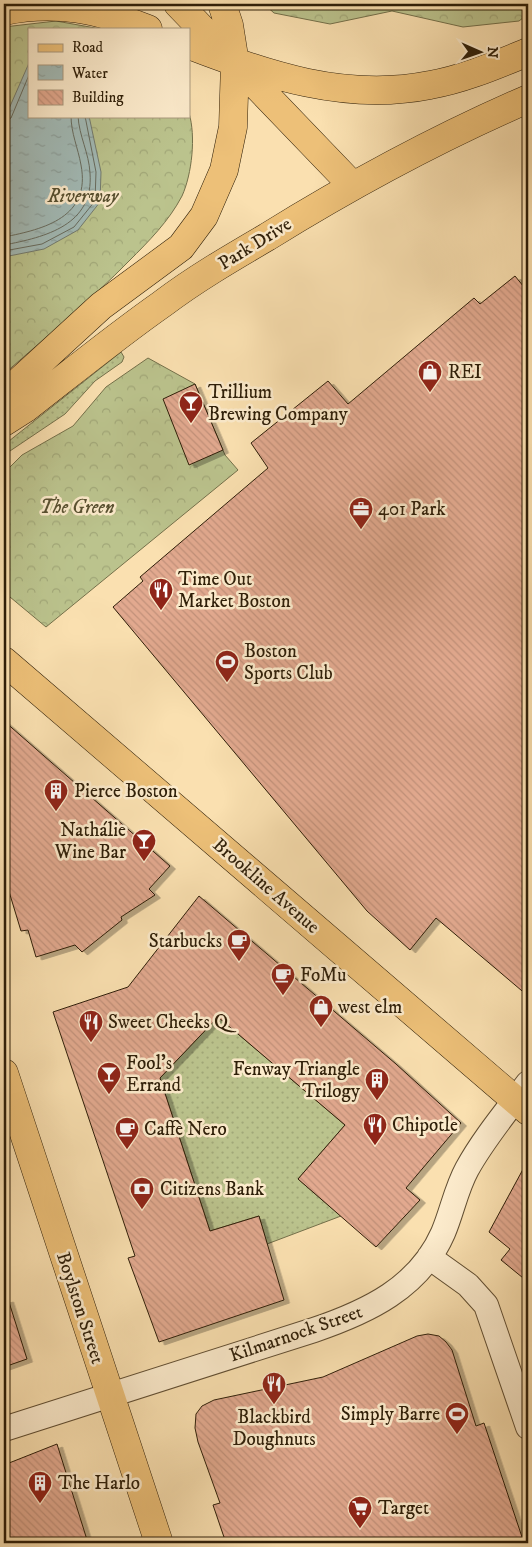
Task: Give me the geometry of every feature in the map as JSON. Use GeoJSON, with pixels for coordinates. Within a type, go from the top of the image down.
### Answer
{"type":"FeatureCollection","features":[{"type":"Feature","properties":{"kind":"main road"},"geometry":{"type":"LineString","coordinates":[[178,4],[352,186]]}},
{"type":"Feature","properties":{"kind":"main road"},"geometry":{"type":"LineString","coordinates":[[4,394],[101,306],[175,253],[193,234],[211,203],[227,162],[233,127],[235,63],[229,24],[222,4]]}},
{"type":"Feature","properties":{"kind":"main road"},"geometry":{"type":"LineString","coordinates":[[4,11],[39,5],[72,6],[107,13],[145,28]]}},
{"type":"Feature","properties":{"kind":"main road"},"geometry":{"type":"LineString","coordinates":[[190,45],[276,77],[314,85],[377,90],[439,84],[528,52]]}},
{"type":"Feature","properties":{"kind":"main road","name":"Park Drive"},"geometry":{"type":"LineString","coordinates":[[4,422],[177,293],[352,186],[456,131],[528,100]]}},
{"type":"Feature","properties":{"kind":"main road","name":"Brookline Avenue"},"geometry":{"type":"LineString","coordinates":[[4,661],[524,1098]]}},
{"type":"Feature","properties":{"kind":"main road","name":"Boylston Street"},"geometry":{"type":"LineString","coordinates":[[4,1073],[159,1543]]}},
{"type":"Feature","properties":{"kind":"street","name":"Kilmarnock Street"},"geometry":{"type":"LineString","coordinates":[[4,1430],[355,1316],[395,1292],[429,1258],[448,1223],[466,1170],[524,1098]]}},
{"type":"Feature","properties":{"kind":"street"},"geometry":{"type":"LineString","coordinates":[[429,1258],[468,1285],[486,1305],[528,1427]]}},
{"type":"Feature","properties":{"kind":"green space"},"geometry":{"type":"Polygon","coordinates":[[[264,4],[528,4],[528,14],[519,21],[463,27],[392,11],[330,24],[274,13],[264,4]]]}},
{"type":"Feature","properties":{"kind":"green space","name":"Riverway"},"geometry":{"type":"Polygon","coordinates":[[[56,21],[95,28],[28,28],[28,118],[190,118],[192,155],[182,196],[165,222],[114,276],[68,319],[4,374],[4,27],[56,21]]]}},
{"type":"Feature","properties":{"kind":"green space"},"geometry":{"type":"Polygon","coordinates":[[[121,352],[124,357],[122,362],[95,381],[65,414],[4,455],[4,445],[121,352]]]}},
{"type":"Feature","properties":{"kind":"green space","name":"The Green"},"geometry":{"type":"Polygon","coordinates":[[[148,358],[195,384],[225,455],[238,470],[46,627],[4,592],[4,473],[22,455],[73,426],[106,387],[148,358]]]}},
{"type":"Feature","properties":{"kind":"green space"},"geometry":{"type":"Polygon","coordinates":[[[218,1017],[345,1125],[298,1179],[341,1216],[267,1244],[259,1216],[210,1231],[160,1078],[218,1017]]]}},
{"type":"Feature","properties":{"kind":"water"},"geometry":{"type":"Polygon","coordinates":[[[28,65],[28,118],[89,118],[101,172],[100,202],[78,230],[44,249],[4,257],[4,120],[28,65]]]}},
{"type":"Feature","properties":{"kind":"building","name":"401 Park"},"geometry":{"type":"Polygon","coordinates":[[[515,276],[528,292],[528,996],[436,918],[410,950],[367,911],[113,607],[143,581],[140,577],[268,468],[251,443],[328,381],[348,404],[474,298],[480,304],[515,276]]]}},
{"type":"Feature","properties":{"kind":"building"},"geometry":{"type":"Polygon","coordinates":[[[195,384],[223,450],[189,465],[163,399],[195,384]]]}},
{"type":"Feature","properties":{"kind":"building","name":"Pierce Boston"},"geometry":{"type":"Polygon","coordinates":[[[4,721],[170,866],[149,889],[155,895],[121,917],[122,920],[82,952],[75,945],[36,957],[28,930],[21,931],[4,875],[4,721]]]}},
{"type":"Feature","properties":{"kind":"building","name":"Fenway Triangle Trilogy"},"geometry":{"type":"Polygon","coordinates":[[[199,896],[396,1064],[461,1123],[406,1188],[420,1200],[376,1247],[298,1179],[345,1125],[218,1017],[160,1078],[210,1231],[259,1216],[284,1300],[159,1342],[128,1258],[135,1256],[53,1012],[128,987],[199,896]]]}},
{"type":"Feature","properties":{"kind":"building"},"geometry":{"type":"Polygon","coordinates":[[[528,1160],[528,1282],[501,1260],[510,1249],[489,1232],[528,1160]]]}},
{"type":"Feature","properties":{"kind":"building"},"geometry":{"type":"Polygon","coordinates":[[[8,1299],[27,1359],[4,1367],[4,1300],[8,1299]]]}},
{"type":"Feature","properties":{"kind":"building"},"geometry":{"type":"Polygon","coordinates":[[[428,1334],[439,1336],[452,1350],[476,1426],[484,1423],[524,1543],[226,1543],[213,1505],[220,1503],[198,1442],[195,1428],[196,1414],[202,1406],[214,1400],[323,1377],[417,1336],[428,1334]]]}},
{"type":"Feature","properties":{"kind":"building","name":"The Harlo"},"geometry":{"type":"Polygon","coordinates":[[[57,1444],[88,1543],[4,1543],[4,1465],[57,1444]]]}},
{"type":"Feature","properties":{"kind":"place","name":"REI"},"geometry":{"type":"Point","coordinates":[430,393]}},
{"type":"Feature","properties":{"kind":"place","name":"Trillium Brewing Company"},"geometry":{"type":"Point","coordinates":[191,424]}},
{"type":"Feature","properties":{"kind":"place","name":"401 Park"},"geometry":{"type":"Point","coordinates":[361,530]}},
{"type":"Feature","properties":{"kind":"place","name":"Time Out Market Boston"},"geometry":{"type":"Point","coordinates":[161,611]}},
{"type":"Feature","properties":{"kind":"place","name":"Boston Sports Club"},"geometry":{"type":"Point","coordinates":[227,683]}},
{"type":"Feature","properties":{"kind":"place","name":"Pierce Boston"},"geometry":{"type":"Point","coordinates":[56,812]}},
{"type":"Feature","properties":{"kind":"place","name":"Nathálie Wine Bar"},"geometry":{"type":"Point","coordinates":[144,862]}},
{"type":"Feature","properties":{"kind":"place","name":"Starbucks"},"geometry":{"type":"Point","coordinates":[239,962]}},
{"type":"Feature","properties":{"kind":"place","name":"FoMu"},"geometry":{"type":"Point","coordinates":[283,996]}},
{"type":"Feature","properties":{"kind":"place","name":"west elm"},"geometry":{"type":"Point","coordinates":[321,1028]}},
{"type":"Feature","properties":{"kind":"place","name":"Sweet Cheeks Q"},"geometry":{"type":"Point","coordinates":[91,1043]}},
{"type":"Feature","properties":{"kind":"place","name":"Fool's Errand"},"geometry":{"type":"Point","coordinates":[109,1095]}},
{"type":"Feature","properties":{"kind":"place","name":"Fenway Triangle Trilogy"},"geometry":{"type":"Point","coordinates":[377,1101]}},
{"type":"Feature","properties":{"kind":"place","name":"Chipotle"},"geometry":{"type":"Point","coordinates":[375,1146]}},
{"type":"Feature","properties":{"kind":"place","name":"Caffè Nero"},"geometry":{"type":"Point","coordinates":[127,1150]}},
{"type":"Feature","properties":{"kind":"place","name":"Citizens Bank"},"geometry":{"type":"Point","coordinates":[142,1210]}},
{"type":"Feature","properties":{"kind":"place","name":"Blackbird Doughnuts"},"geometry":{"type":"Point","coordinates":[274,1405]}},
{"type":"Feature","properties":{"kind":"place","name":"Simply Barre"},"geometry":{"type":"Point","coordinates":[457,1435]}},
{"type":"Feature","properties":{"kind":"place","name":"The Harlo"},"geometry":{"type":"Point","coordinates":[40,1504]}},
{"type":"Feature","properties":{"kind":"place","name":"Target"},"geometry":{"type":"Point","coordinates":[360,1529]}}]}
